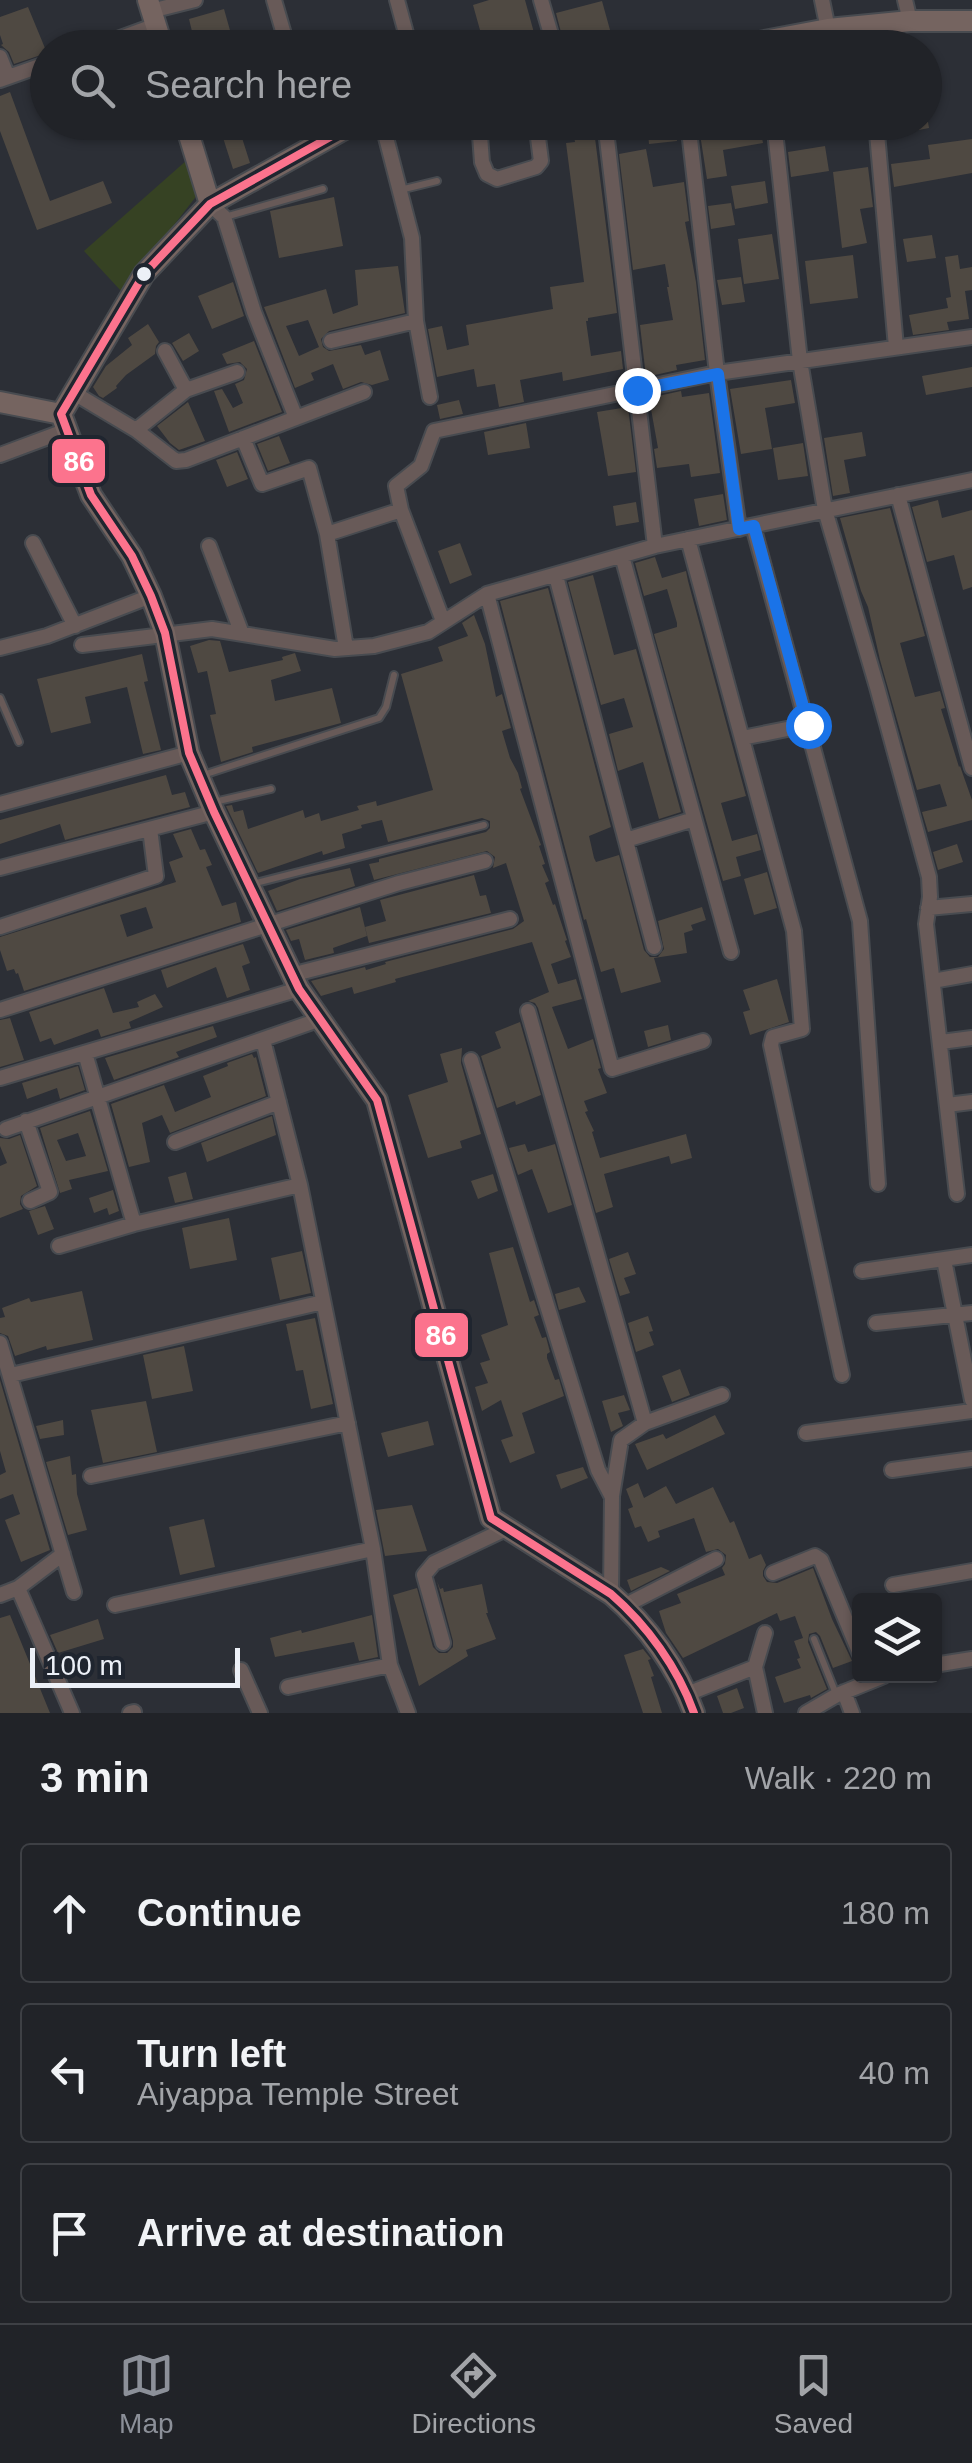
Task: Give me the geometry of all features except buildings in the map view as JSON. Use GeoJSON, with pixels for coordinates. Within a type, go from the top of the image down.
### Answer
{"type":"FeatureCollection","features":[{"type":"Feature","properties":{"kind":"main road"},"geometry":{"type":"LineString","coordinates":[[820,30],[867,25],[908,10],[972,21]]}},
{"type":"Feature","properties":{"kind":"main road"},"geometry":{"type":"LineString","coordinates":[[192,140],[217,211]]}},
{"type":"Feature","properties":{"kind":"main road"},"geometry":{"type":"LineString","coordinates":[[326,140],[217,211],[144,274],[74,393],[64,422],[91,495],[132,556],[151,596],[165,633],[189,753],[212,808],[295,982],[377,1100],[492,1518],[618,1600],[666,1657],[690,1703]]}},
{"type":"Feature","properties":{"kind":"main road"},"geometry":{"type":"LineString","coordinates":[[0,402],[64,422]]}},
{"type":"Feature","properties":{"kind":"street"},"geometry":{"type":"LineString","coordinates":[[122,30],[152,12],[195,0]]}},
{"type":"Feature","properties":{"kind":"street"},"geometry":{"type":"LineString","coordinates":[[274,0],[283,30]]}},
{"type":"Feature","properties":{"kind":"street"},"geometry":{"type":"LineString","coordinates":[[397,0],[405,30]]}},
{"type":"Feature","properties":{"kind":"street"},"geometry":{"type":"LineString","coordinates":[[541,0],[550,30]]}},
{"type":"Feature","properties":{"kind":"street"},"geometry":{"type":"LineString","coordinates":[[822,0],[828,28]]}},
{"type":"Feature","properties":{"kind":"street"},"geometry":{"type":"LineString","coordinates":[[867,25],[867,30]]}},
{"type":"Feature","properties":{"kind":"street"},"geometry":{"type":"LineString","coordinates":[[0,57],[4,79],[30,70]]}},
{"type":"Feature","properties":{"kind":"street"},"geometry":{"type":"LineString","coordinates":[[314,140],[316,146]]}},
{"type":"Feature","properties":{"kind":"street"},"geometry":{"type":"LineString","coordinates":[[387,140],[412,238],[416,322],[430,396]]}},
{"type":"Feature","properties":{"kind":"street"},"geometry":{"type":"LineString","coordinates":[[480,140],[487,174],[498,178],[536,167],[542,156],[539,140]]}},
{"type":"Feature","properties":{"kind":"street"},"geometry":{"type":"LineString","coordinates":[[607,140],[655,546]]}},
{"type":"Feature","properties":{"kind":"street"},"geometry":{"type":"LineString","coordinates":[[690,140],[718,374],[746,527],[808,725],[860,921],[878,1184]]}},
{"type":"Feature","properties":{"kind":"street"},"geometry":{"type":"LineString","coordinates":[[776,140],[800,361],[825,510],[929,877],[926,924],[957,1194]]}},
{"type":"Feature","properties":{"kind":"street"},"geometry":{"type":"LineString","coordinates":[[878,140],[896,347]]}},
{"type":"Feature","properties":{"kind":"street"},"geometry":{"type":"LineString","coordinates":[[217,211],[296,418]]}},
{"type":"Feature","properties":{"kind":"street"},"geometry":{"type":"LineString","coordinates":[[330,341],[416,322]]}},
{"type":"Feature","properties":{"kind":"street"},"geometry":{"type":"LineString","coordinates":[[443,621],[401,510],[396,486],[422,466],[434,431],[718,374],[972,337]]}},
{"type":"Feature","properties":{"kind":"street"},"geometry":{"type":"LineString","coordinates":[[165,351],[186,390]]}},
{"type":"Feature","properties":{"kind":"street"},"geometry":{"type":"LineString","coordinates":[[136,430],[186,390],[236,372]]}},
{"type":"Feature","properties":{"kind":"street"},"geometry":{"type":"LineString","coordinates":[[74,393],[136,430],[176,461],[364,392]]}},
{"type":"Feature","properties":{"kind":"street"},"geometry":{"type":"LineString","coordinates":[[0,455],[64,422]]}},
{"type":"Feature","properties":{"kind":"street"},"geometry":{"type":"LineString","coordinates":[[243,438],[262,484],[309,468],[327,534],[346,648]]}},
{"type":"Feature","properties":{"kind":"street"},"geometry":{"type":"LineString","coordinates":[[82,645],[212,628],[335,648],[374,646],[428,632],[487,594],[655,546],[972,480]]}},
{"type":"Feature","properties":{"kind":"street"},"geometry":{"type":"LineString","coordinates":[[898,495],[972,768]]}},
{"type":"Feature","properties":{"kind":"street"},"geometry":{"type":"LineString","coordinates":[[327,534],[401,510]]}},
{"type":"Feature","properties":{"kind":"street"},"geometry":{"type":"LineString","coordinates":[[688,540],[794,931],[802,1029],[773,1037],[770,1045],[842,1375]]}},
{"type":"Feature","properties":{"kind":"street"},"geometry":{"type":"LineString","coordinates":[[32,543],[74,626]]}},
{"type":"Feature","properties":{"kind":"street"},"geometry":{"type":"LineString","coordinates":[[209,546],[242,634]]}},
{"type":"Feature","properties":{"kind":"street"},"geometry":{"type":"LineString","coordinates":[[622,556],[731,952]]}},
{"type":"Feature","properties":{"kind":"street"},"geometry":{"type":"LineString","coordinates":[[556,576],[654,946]]}},
{"type":"Feature","properties":{"kind":"street"},"geometry":{"type":"LineString","coordinates":[[487,594],[612,1070],[704,1041]]}},
{"type":"Feature","properties":{"kind":"street"},"geometry":{"type":"LineString","coordinates":[[0,648],[74,626],[151,596]]}},
{"type":"Feature","properties":{"kind":"street"},"geometry":{"type":"LineString","coordinates":[[742,738],[808,725]]}},
{"type":"Feature","properties":{"kind":"street"},"geometry":{"type":"LineString","coordinates":[[0,804],[189,753]]}},
{"type":"Feature","properties":{"kind":"street"},"geometry":{"type":"LineString","coordinates":[[0,868],[150,829],[212,808]]}},
{"type":"Feature","properties":{"kind":"street"},"geometry":{"type":"LineString","coordinates":[[626,840],[694,819]]}},
{"type":"Feature","properties":{"kind":"street"},"geometry":{"type":"LineString","coordinates":[[0,927],[156,876],[150,829]]}},
{"type":"Feature","properties":{"kind":"street"},"geometry":{"type":"LineString","coordinates":[[0,1010],[399,883],[485,861]]}},
{"type":"Feature","properties":{"kind":"street"},"geometry":{"type":"LineString","coordinates":[[928,908],[972,904]]}},
{"type":"Feature","properties":{"kind":"street"},"geometry":{"type":"LineString","coordinates":[[0,1078],[85,1054],[295,982],[510,919]]}},
{"type":"Feature","properties":{"kind":"street"},"geometry":{"type":"LineString","coordinates":[[933,981],[972,974]]}},
{"type":"Feature","properties":{"kind":"street"},"geometry":{"type":"LineString","coordinates":[[528,1011],[645,1422]]}},
{"type":"Feature","properties":{"kind":"street"},"geometry":{"type":"LineString","coordinates":[[6,1129],[321,1019]]}},
{"type":"Feature","properties":{"kind":"street"},"geometry":{"type":"LineString","coordinates":[[940,1042],[972,1038]]}},
{"type":"Feature","properties":{"kind":"street"},"geometry":{"type":"LineString","coordinates":[[263,1040],[300,1185],[373,1549],[390,1665],[408,1713]]}},
{"type":"Feature","properties":{"kind":"street"},"geometry":{"type":"LineString","coordinates":[[85,1054],[134,1224]]}},
{"type":"Feature","properties":{"kind":"street"},"geometry":{"type":"LineString","coordinates":[[471,1060],[598,1470],[612,1496]]}},
{"type":"Feature","properties":{"kind":"street"},"geometry":{"type":"LineString","coordinates":[[175,1142],[279,1102]]}},
{"type":"Feature","properties":{"kind":"street"},"geometry":{"type":"LineString","coordinates":[[947,1104],[972,1102]]}},
{"type":"Feature","properties":{"kind":"street"},"geometry":{"type":"LineString","coordinates":[[26,1121],[50,1192],[30,1201]]}},
{"type":"Feature","properties":{"kind":"street"},"geometry":{"type":"LineString","coordinates":[[59,1246],[300,1185]]}},
{"type":"Feature","properties":{"kind":"street"},"geometry":{"type":"LineString","coordinates":[[862,1270],[972,1255]]}},
{"type":"Feature","properties":{"kind":"street"},"geometry":{"type":"LineString","coordinates":[[944,1260],[972,1400]]}},
{"type":"Feature","properties":{"kind":"street"},"geometry":{"type":"LineString","coordinates":[[10,1376],[323,1302]]}},
{"type":"Feature","properties":{"kind":"street"},"geometry":{"type":"LineString","coordinates":[[876,1323],[972,1313]]}},
{"type":"Feature","properties":{"kind":"street"},"geometry":{"type":"LineString","coordinates":[[0,1343],[74,1592]]}},
{"type":"Feature","properties":{"kind":"street"},"geometry":{"type":"LineString","coordinates":[[716,1559],[618,1600],[612,1496],[622,1440],[645,1422],[722,1395]]}},
{"type":"Feature","properties":{"kind":"street"},"geometry":{"type":"LineString","coordinates":[[806,1433],[972,1411]]}},
{"type":"Feature","properties":{"kind":"street"},"geometry":{"type":"LineString","coordinates":[[91,1476],[348,1423]]}},
{"type":"Feature","properties":{"kind":"street"},"geometry":{"type":"LineString","coordinates":[[892,1470],[972,1458]]}},
{"type":"Feature","properties":{"kind":"street"},"geometry":{"type":"LineString","coordinates":[[442,1644],[424,1575],[434,1563],[508,1528]]}},
{"type":"Feature","properties":{"kind":"street"},"geometry":{"type":"LineString","coordinates":[[115,1606],[373,1549]]}},
{"type":"Feature","properties":{"kind":"street"},"geometry":{"type":"LineString","coordinates":[[0,1596],[18,1588],[63,1554]]}},
{"type":"Feature","properties":{"kind":"street"},"geometry":{"type":"LineString","coordinates":[[773,1573],[806,1558],[815,1556],[821,1560],[852,1635]]}},
{"type":"Feature","properties":{"kind":"street"},"geometry":{"type":"LineString","coordinates":[[893,1585],[972,1570]]}},
{"type":"Feature","properties":{"kind":"street"},"geometry":{"type":"LineString","coordinates":[[18,1588],[72,1713]]}},
{"type":"Feature","properties":{"kind":"street"},"geometry":{"type":"LineString","coordinates":[[765,1633],[755,1667],[765,1713]]}},
{"type":"Feature","properties":{"kind":"street"},"geometry":{"type":"LineString","coordinates":[[942,1664],[972,1658]]}},
{"type":"Feature","properties":{"kind":"street"},"geometry":{"type":"LineString","coordinates":[[288,1687],[390,1665]]}},
{"type":"Feature","properties":{"kind":"street"},"geometry":{"type":"LineString","coordinates":[[690,1703],[755,1667]]}},
{"type":"Feature","properties":{"kind":"street"},"geometry":{"type":"LineString","coordinates":[[241,1670],[260,1713]]}},
{"type":"Feature","properties":{"kind":"street"},"geometry":{"type":"LineString","coordinates":[[806,1713],[862,1683]]}},
{"type":"Feature","properties":{"kind":"street"},"geometry":{"type":"LineString","coordinates":[[840,1694],[852,1713]]}},
{"type":"Feature","properties":{"kind":"lane"},"geometry":{"type":"LineString","coordinates":[[400,190],[438,181]]}},
{"type":"Feature","properties":{"kind":"lane"},"geometry":{"type":"LineString","coordinates":[[217,211],[322,188]]}},
{"type":"Feature","properties":{"kind":"lane"},"geometry":{"type":"LineString","coordinates":[[200,776],[379,718],[394,675]]}},
{"type":"Feature","properties":{"kind":"lane"},"geometry":{"type":"LineString","coordinates":[[0,698],[19,742]]}},
{"type":"Feature","properties":{"kind":"lane"},"geometry":{"type":"LineString","coordinates":[[212,808],[271,789]]}},
{"type":"Feature","properties":{"kind":"lane"},"geometry":{"type":"LineString","coordinates":[[248,885],[484,825]]}},
{"type":"Feature","properties":{"kind":"lane"},"geometry":{"type":"LineString","coordinates":[[814,1639],[840,1694]]}},
{"type":"Feature","properties":{"kind":"green space"},"geometry":{"type":"Polygon","coordinates":[[[187,160],[198,194],[122,292],[84,251],[187,160]]]}},
{"type":"Feature","properties":{"kind":"transit line","name":"86"},"geometry":{"type":"LineString","coordinates":[[325,140],[210,204],[144,274],[61,414],[91,495],[132,556],[151,596],[165,633],[189,753],[214,812],[299,989],[377,1100],[491,1518],[624,1606],[670,1664],[694,1713]]}},
{"type":"Feature","properties":{"kind":"route"},"geometry":{"type":"LineString","coordinates":[[637,390],[718,374],[739,529],[754,526],[808,725]]}}]}
